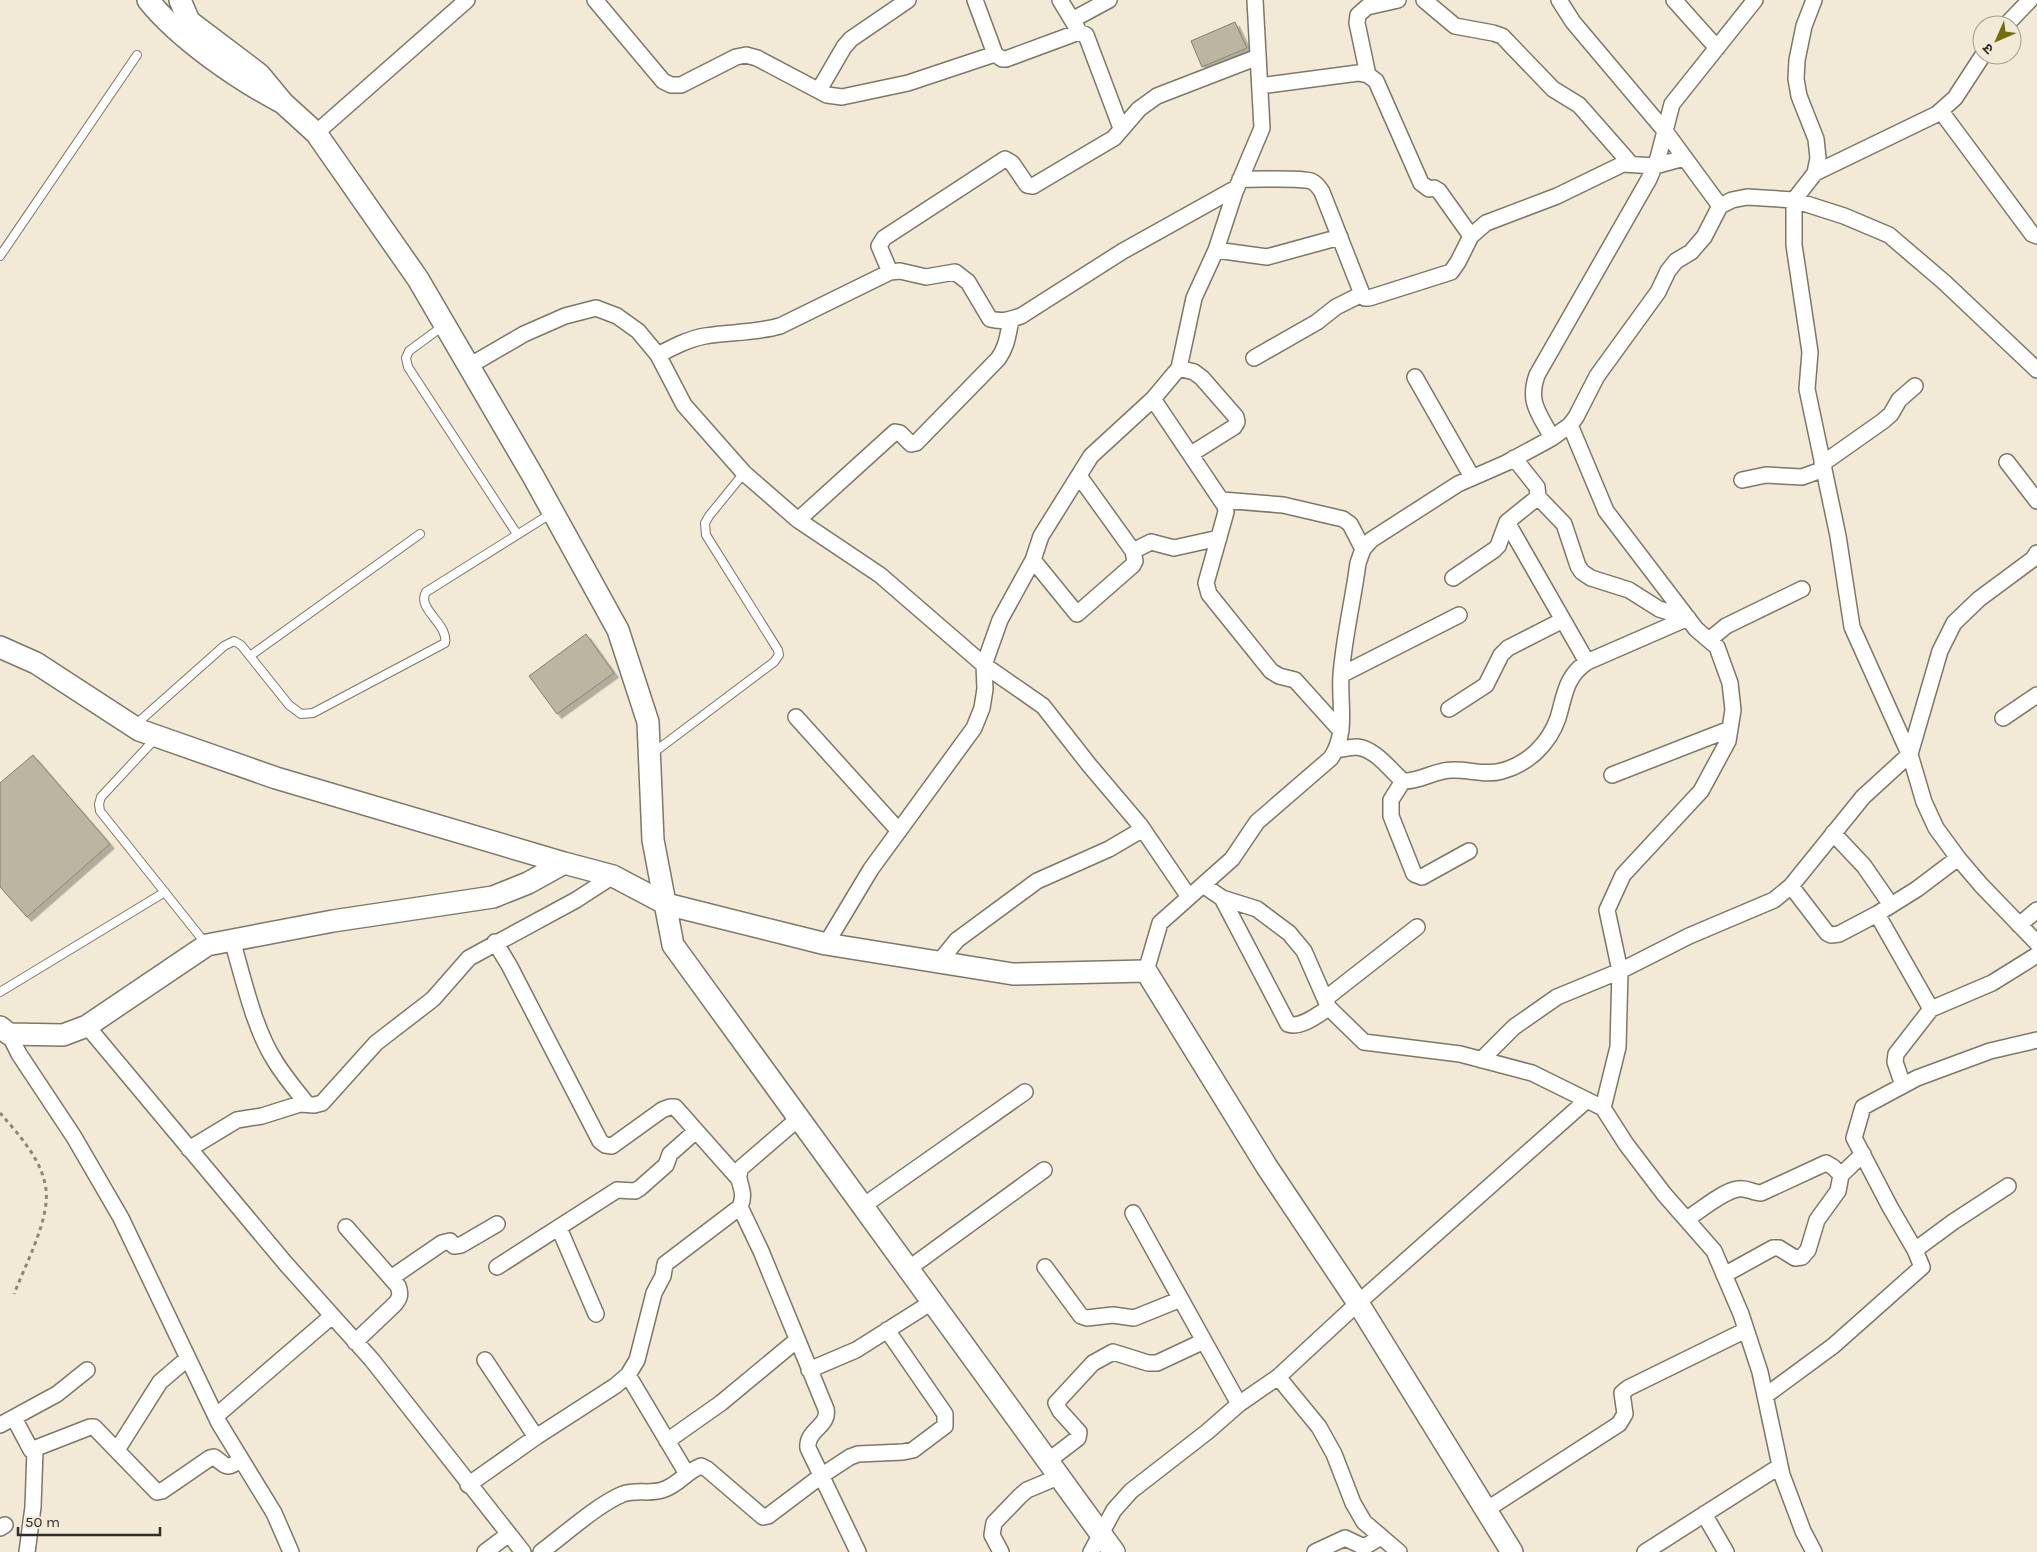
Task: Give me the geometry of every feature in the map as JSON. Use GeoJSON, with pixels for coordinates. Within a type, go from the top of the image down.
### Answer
{"type":"FeatureCollection","features":[{"type":"Feature","properties":{"kind":"main road"},"geometry":{"type":"LineString","coordinates":[[148,0],[182,34],[252,87],[282,103]]}},
{"type":"Feature","properties":{"kind":"main road"},"geometry":{"type":"LineString","coordinates":[[180,0],[189,22],[259,74],[282,103],[316,133],[418,280],[553,512],[618,630],[648,722],[653,840],[673,945],[1053,1469],[1096,1543],[1114,1552]]}},
{"type":"Feature","properties":{"kind":"main road"},"geometry":{"type":"LineString","coordinates":[[0,647],[36,663],[134,727],[156,736],[276,778],[612,876],[666,904],[826,944],[1013,974],[1146,971],[1267,1167],[1358,1303],[1512,1552]]}},
{"type":"Feature","properties":{"kind":"main road"},"geometry":{"type":"LineString","coordinates":[[5,1031],[62,1035],[87,1026],[207,945],[333,921],[492,897],[528,883],[564,863]]}},
{"type":"Feature","properties":{"kind":"street"},"geometry":{"type":"LineString","coordinates":[[316,133],[467,0]]}},
{"type":"Feature","properties":{"kind":"street"},"geometry":{"type":"LineString","coordinates":[[595,0],[663,81],[671,85],[681,85],[736,57],[746,55],[757,58],[827,95],[842,97],[908,83],[995,54]]}},
{"type":"Feature","properties":{"kind":"street"},"geometry":{"type":"LineString","coordinates":[[819,90],[850,39],[908,0]]}},
{"type":"Feature","properties":{"kind":"street"},"geometry":{"type":"LineString","coordinates":[[975,0],[995,54],[1002,59],[1006,59],[1075,26],[1109,0]]}},
{"type":"Feature","properties":{"kind":"street"},"geometry":{"type":"LineString","coordinates":[[1060,0],[1075,26],[1086,35],[1121,128]]}},
{"type":"Feature","properties":{"kind":"street"},"geometry":{"type":"LineString","coordinates":[[826,944],[871,869],[974,728],[982,708],[985,689],[984,665],[1000,620],[1033,560],[1041,536],[1091,456],[1153,399],[1179,368],[1194,298],[1216,250],[1238,184],[1262,128],[1254,0]]}},
{"type":"Feature","properties":{"kind":"street"},"geometry":{"type":"LineString","coordinates":[[1368,74],[1357,23],[1358,15],[1368,7],[1398,0]]}},
{"type":"Feature","properties":{"kind":"street"},"geometry":{"type":"LineString","coordinates":[[1424,0],[1455,26],[1502,36],[1553,89],[1579,105],[1630,163]]}},
{"type":"Feature","properties":{"kind":"street"},"geometry":{"type":"LineString","coordinates":[[1559,0],[1578,28],[1666,131],[1720,206]]}},
{"type":"Feature","properties":{"kind":"street"},"geometry":{"type":"LineString","coordinates":[[1674,0],[1717,48]]}},
{"type":"Feature","properties":{"kind":"street"},"geometry":{"type":"LineString","coordinates":[[1552,438],[1532,398],[1532,389],[1537,375],[1623,226],[1655,166],[1672,104],[1755,0]]}},
{"type":"Feature","properties":{"kind":"street"},"geometry":{"type":"LineString","coordinates":[[1814,0],[1804,26],[1797,60],[1796,79],[1799,96],[1816,139],[1818,158],[1815,173]]}},
{"type":"Feature","properties":{"kind":"street"},"geometry":{"type":"LineString","coordinates":[[2016,15],[2030,0]]}},
{"type":"Feature","properties":{"kind":"street"},"geometry":{"type":"LineString","coordinates":[[890,272],[879,246],[884,238],[1005,159],[1012,163],[1028,185],[1033,186],[1114,138],[1139,108],[1157,96],[1258,57]]}},
{"type":"Feature","properties":{"kind":"street"},"geometry":{"type":"LineString","coordinates":[[1976,65],[1955,98],[1937,114],[1815,173],[1794,200],[1794,245],[1810,352],[1807,390],[1838,536],[1852,627],[1910,754],[1924,802],[1936,828],[1981,885],[2037,943]]}},
{"type":"Feature","properties":{"kind":"street"},"geometry":{"type":"LineString","coordinates":[[1260,86],[1358,72],[1368,74],[1376,81],[1421,183],[1429,189],[1434,188],[1438,191],[1471,236]]}},
{"type":"Feature","properties":{"kind":"street"},"geometry":{"type":"LineString","coordinates":[[1937,114],[1943,114],[1950,121],[2032,234],[2037,236]]}},
{"type":"Feature","properties":{"kind":"street"},"geometry":{"type":"LineString","coordinates":[[658,355],[692,339],[765,330],[780,326],[890,272],[900,271],[926,277],[955,272],[968,282],[990,319],[999,321],[1010,320],[1021,316],[1124,251],[1238,184],[1311,181],[1318,185],[1362,294],[1365,298],[1369,298],[1451,272],[1471,236],[1486,223],[1557,196],[1616,167],[1630,163],[1655,166],[1684,158]]}},
{"type":"Feature","properties":{"kind":"street"},"geometry":{"type":"LineString","coordinates":[[1146,971],[1160,923],[1232,858],[1257,822],[1331,758],[1337,750],[1342,731],[1341,676],[1358,564],[1363,549],[1371,540],[1458,484],[1552,438],[1570,425],[1597,376],[1658,292],[1668,271],[1676,261],[1690,252],[1704,237],[1720,206],[1732,200],[1747,197],[1794,200],[1844,216],[1889,235],[1944,282],[2037,370]]}},
{"type":"Feature","properties":{"kind":"street"},"geometry":{"type":"LineString","coordinates":[[1216,250],[1268,257],[1340,237]]}},
{"type":"Feature","properties":{"kind":"street"},"geometry":{"type":"LineString","coordinates":[[1254,358],[1317,322],[1336,307],[1362,294]]}},
{"type":"Feature","properties":{"kind":"street"},"geometry":{"type":"LineString","coordinates":[[469,366],[524,334],[566,316],[596,308],[617,316],[638,331],[658,355],[684,405],[744,473],[798,520],[880,575],[984,665],[1043,706],[1143,829],[1189,897]]}},
{"type":"Feature","properties":{"kind":"street"},"geometry":{"type":"LineString","coordinates":[[798,520],[895,432],[900,433],[912,444],[916,443],[998,359],[1007,342],[1010,320]]}},
{"type":"Feature","properties":{"kind":"street"},"geometry":{"type":"LineString","coordinates":[[1179,368],[1194,372],[1202,378],[1236,417],[1237,422],[1234,427],[1191,454]]}},
{"type":"Feature","properties":{"kind":"street"},"geometry":{"type":"LineString","coordinates":[[1415,377],[1472,477]]}},
{"type":"Feature","properties":{"kind":"street"},"geometry":{"type":"LineString","coordinates":[[1742,480],[1766,475],[1802,478],[1823,466],[1883,421],[1891,414],[1899,400],[1915,386]]}},
{"type":"Feature","properties":{"kind":"street"},"geometry":{"type":"LineString","coordinates":[[1153,399],[1226,506],[1226,512],[1206,583],[1209,594],[1271,672],[1294,680],[1342,731]]}},
{"type":"Feature","properties":{"kind":"street"},"geometry":{"type":"LineString","coordinates":[[1570,425],[1606,511],[1696,630],[1717,647],[1730,683],[1733,710],[1728,740],[1701,791],[1623,875],[1607,910],[1620,971],[1618,1047],[1603,1108]]}},
{"type":"Feature","properties":{"kind":"street"},"geometry":{"type":"LineString","coordinates":[[1514,458],[1537,487],[1538,496],[1564,524],[1578,566],[1582,572],[1592,578],[1629,590],[1666,612],[1688,618]]}},
{"type":"Feature","properties":{"kind":"street"},"geometry":{"type":"LineString","coordinates":[[2007,462],[2037,501]]}},
{"type":"Feature","properties":{"kind":"street"},"geometry":{"type":"LineString","coordinates":[[1033,560],[1077,614],[1133,565],[1133,550],[1078,476]]}},
{"type":"Feature","properties":{"kind":"street"},"geometry":{"type":"LineString","coordinates":[[1453,578],[1494,550],[1498,546],[1507,522],[1538,496]]}},
{"type":"Feature","properties":{"kind":"street"},"geometry":{"type":"LineString","coordinates":[[1222,500],[1283,505],[1343,519],[1350,524],[1363,549]]}},
{"type":"Feature","properties":{"kind":"street"},"geometry":{"type":"LineString","coordinates":[[1507,522],[1587,662]]}},
{"type":"Feature","properties":{"kind":"street"},"geometry":{"type":"LineString","coordinates":[[1133,550],[1151,542],[1174,548],[1219,538]]}},
{"type":"Feature","properties":{"kind":"street"},"geometry":{"type":"LineString","coordinates":[[1481,1060],[1514,1027],[1557,997],[1620,971],[1689,936],[1774,900],[1791,886],[1863,797],[1910,754],[1940,651],[1954,623],[1979,599],[2032,559],[2037,553]]}},
{"type":"Feature","properties":{"kind":"street"},"geometry":{"type":"LineString","coordinates":[[1709,640],[1726,626],[1802,588]]}},
{"type":"Feature","properties":{"kind":"street"},"geometry":{"type":"LineString","coordinates":[[1341,676],[1459,615]]}},
{"type":"Feature","properties":{"kind":"street"},"geometry":{"type":"LineString","coordinates":[[1337,750],[1357,747],[1367,750],[1403,781],[1410,781],[1437,772],[1451,770],[1488,773],[1502,771],[1526,760],[1544,745],[1557,720],[1572,674],[1587,662],[1688,618]]}},
{"type":"Feature","properties":{"kind":"street"},"geometry":{"type":"LineString","coordinates":[[1449,709],[1486,684],[1501,655],[1508,648],[1563,620]]}},
{"type":"Feature","properties":{"kind":"street"},"geometry":{"type":"LineString","coordinates":[[2003,718],[2037,695]]}},
{"type":"Feature","properties":{"kind":"street"},"geometry":{"type":"LineString","coordinates":[[796,718],[899,831]]}},
{"type":"Feature","properties":{"kind":"street"},"geometry":{"type":"LineString","coordinates":[[1612,775],[1730,729]]}},
{"type":"Feature","properties":{"kind":"street"},"geometry":{"type":"LineString","coordinates":[[1403,781],[1391,800],[1391,816],[1414,874],[1422,877],[1469,851]]}},
{"type":"Feature","properties":{"kind":"street"},"geometry":{"type":"LineString","coordinates":[[939,962],[957,940],[1037,881],[1109,849],[1143,829]]}},
{"type":"Feature","properties":{"kind":"street"},"geometry":{"type":"LineString","coordinates":[[1834,833],[1864,866],[1891,905]]}},
{"type":"Feature","properties":{"kind":"street"},"geometry":{"type":"LineString","coordinates":[[1791,886],[1827,932],[1831,935],[1839,934],[1877,914],[1917,889],[1958,858]]}},
{"type":"Feature","properties":{"kind":"street"},"geometry":{"type":"LineString","coordinates":[[189,1149],[237,1120],[262,1116],[300,1104],[322,1104],[376,1043],[432,999],[469,958],[495,942],[576,900],[612,876]]}},
{"type":"Feature","properties":{"kind":"street"},"geometry":{"type":"LineString","coordinates":[[1202,884],[1222,898],[1257,909],[1274,919],[1289,933],[1304,951],[1327,1004],[1364,1042],[1460,1054],[1532,1073],[1603,1108],[1626,1144],[1664,1194],[1714,1251],[1746,1330],[1760,1372],[1780,1466],[1803,1531],[1814,1552]]}},
{"type":"Feature","properties":{"kind":"street"},"geometry":{"type":"LineString","coordinates":[[1222,898],[1288,1024],[1294,1026],[1300,1024],[1327,1004],[1417,927]]}},
{"type":"Feature","properties":{"kind":"street"},"geometry":{"type":"LineString","coordinates":[[2019,925],[2037,910]]}},
{"type":"Feature","properties":{"kind":"street"},"geometry":{"type":"LineString","coordinates":[[1877,914],[1931,1009]]}},
{"type":"Feature","properties":{"kind":"street"},"geometry":{"type":"LineString","coordinates":[[232,940],[260,1031],[274,1060],[307,1104]]}},
{"type":"Feature","properties":{"kind":"street"},"geometry":{"type":"LineString","coordinates":[[468,1485],[628,1376],[637,1360],[654,1293],[663,1276],[665,1264],[740,1207],[744,1198],[744,1192],[738,1178],[675,1107],[662,1110],[612,1146],[605,1146],[600,1141],[509,965],[495,942]]}},
{"type":"Feature","properties":{"kind":"street"},"geometry":{"type":"LineString","coordinates":[[1903,1085],[1895,1062],[1896,1054],[1931,1009],[1992,983],[2037,955]]}},
{"type":"Feature","properties":{"kind":"street"},"geometry":{"type":"LineString","coordinates":[[87,1026],[286,1264],[355,1342],[523,1552]]}},
{"type":"Feature","properties":{"kind":"street"},"geometry":{"type":"LineString","coordinates":[[5,1031],[74,1137],[121,1218],[216,1416],[274,1513],[291,1552]]}},
{"type":"Feature","properties":{"kind":"street"},"geometry":{"type":"LineString","coordinates":[[1765,1396],[1833,1346],[1922,1267],[1915,1250],[1854,1138],[1863,1107],[1917,1078],[1990,1051],[2037,1040]]}},
{"type":"Feature","properties":{"kind":"street"},"geometry":{"type":"LineString","coordinates":[[863,1206],[1024,1092]]}},
{"type":"Feature","properties":{"kind":"street"},"geometry":{"type":"LineString","coordinates":[[1096,1543],[1114,1510],[1131,1491],[1207,1432],[1238,1404],[1278,1377],[1358,1303],[1587,1100]]}},
{"type":"Feature","properties":{"kind":"street"},"geometry":{"type":"LineString","coordinates":[[738,1178],[740,1168],[799,1118]]}},
{"type":"Feature","properties":{"kind":"street"},"geometry":{"type":"LineString","coordinates":[[497,1267],[618,1190],[634,1191],[640,1188],[666,1165],[670,1154],[696,1131]]}},
{"type":"Feature","properties":{"kind":"street"},"geometry":{"type":"LineString","coordinates":[[1724,1275],[1773,1248],[1779,1248],[1795,1258],[1802,1257],[1808,1250],[1817,1220],[1838,1191],[1841,1176],[1863,1154]]}},
{"type":"Feature","properties":{"kind":"street"},"geometry":{"type":"LineString","coordinates":[[1687,1219],[1730,1191],[1740,1188],[1761,1194],[1826,1163],[1833,1167],[1841,1176]]}},
{"type":"Feature","properties":{"kind":"street"},"geometry":{"type":"LineString","coordinates":[[908,1269],[1044,1170]]}},
{"type":"Feature","properties":{"kind":"street"},"geometry":{"type":"LineString","coordinates":[[1915,1250],[1953,1222],[2008,1186]]}},
{"type":"Feature","properties":{"kind":"street"},"geometry":{"type":"LineString","coordinates":[[740,1207],[761,1251],[828,1415],[807,1441],[808,1448],[858,1552]]}},
{"type":"Feature","properties":{"kind":"street"},"geometry":{"type":"LineString","coordinates":[[1133,1212],[1238,1404]]}},
{"type":"Feature","properties":{"kind":"street"},"geometry":{"type":"LineString","coordinates":[[391,1278],[442,1243],[450,1241],[454,1246],[461,1245],[497,1224]]}},
{"type":"Feature","properties":{"kind":"street"},"geometry":{"type":"LineString","coordinates":[[346,1227],[398,1286],[400,1292],[399,1298],[355,1342]]}},
{"type":"Feature","properties":{"kind":"street"},"geometry":{"type":"LineString","coordinates":[[559,1228],[596,1314]]}},
{"type":"Feature","properties":{"kind":"street"},"geometry":{"type":"LineString","coordinates":[[1044,1267],[1081,1316],[1087,1318],[1114,1316],[1134,1318],[1181,1299]]}},
{"type":"Feature","properties":{"kind":"street"},"geometry":{"type":"LineString","coordinates":[[809,1370],[856,1350],[932,1302]]}},
{"type":"Feature","properties":{"kind":"street"},"geometry":{"type":"LineString","coordinates":[[216,1416],[332,1316]]}},
{"type":"Feature","properties":{"kind":"street"},"geometry":{"type":"LineString","coordinates":[[541,1552],[612,1499],[635,1492],[656,1492],[665,1489],[700,1466],[707,1469],[763,1517],[768,1516],[821,1476],[858,1454],[913,1450],[945,1426],[945,1414],[887,1330]]}},
{"type":"Feature","properties":{"kind":"street"},"geometry":{"type":"LineString","coordinates":[[1486,1510],[1619,1424],[1625,1414],[1622,1393],[1628,1388],[1746,1330]]}},
{"type":"Feature","properties":{"kind":"street"},"geometry":{"type":"LineString","coordinates":[[667,1441],[720,1403],[797,1340]]}},
{"type":"Feature","properties":{"kind":"street"},"geometry":{"type":"LineString","coordinates":[[1001,1552],[992,1535],[994,1523],[1027,1490],[1053,1469],[1078,1438],[1079,1432],[1060,1411],[1056,1403],[1093,1363],[1113,1352],[1148,1363],[1156,1363],[1204,1341]]}},
{"type":"Feature","properties":{"kind":"street"},"geometry":{"type":"LineString","coordinates":[[117,1450],[160,1382],[188,1358]]}},
{"type":"Feature","properties":{"kind":"street"},"geometry":{"type":"LineString","coordinates":[[485,1360],[536,1437]]}},
{"type":"Feature","properties":{"kind":"street"},"geometry":{"type":"LineString","coordinates":[[0,1425],[66,1388],[87,1370]]}},
{"type":"Feature","properties":{"kind":"street"},"geometry":{"type":"LineString","coordinates":[[628,1376],[687,1474]]}},
{"type":"Feature","properties":{"kind":"street"},"geometry":{"type":"LineString","coordinates":[[1278,1377],[1319,1428],[1334,1454],[1352,1503],[1364,1522],[1398,1552]]}},
{"type":"Feature","properties":{"kind":"street"},"geometry":{"type":"LineString","coordinates":[[14,1418],[31,1450],[90,1427],[98,1430],[158,1492],[162,1492],[210,1458],[214,1457],[224,1466],[232,1466],[241,1459]]}},
{"type":"Feature","properties":{"kind":"street"},"geometry":{"type":"LineString","coordinates":[[27,1552],[33,1507],[35,1450]]}},
{"type":"Feature","properties":{"kind":"street"},"geometry":{"type":"LineString","coordinates":[[1644,1552],[1780,1466]]}},
{"type":"Feature","properties":{"kind":"street"},"geometry":{"type":"LineString","coordinates":[[1704,1514],[1726,1552]]}},
{"type":"Feature","properties":{"kind":"street"},"geometry":{"type":"LineString","coordinates":[[485,1552],[509,1534]]}},
{"type":"Feature","properties":{"kind":"street"},"geometry":{"type":"LineString","coordinates":[[1315,1552],[1344,1538],[1364,1547],[1381,1537]]}},
{"type":"Feature","properties":{"kind":"lane"},"geometry":{"type":"LineString","coordinates":[[0,256],[136,55]]}},
{"type":"Feature","properties":{"kind":"lane"},"geometry":{"type":"LineString","coordinates":[[445,325],[409,351],[406,358],[408,367],[517,534]]}},
{"type":"Feature","properties":{"kind":"lane"},"geometry":{"type":"LineString","coordinates":[[649,756],[774,662],[779,655],[778,650],[706,535],[705,523],[709,516],[744,473]]}},
{"type":"Feature","properties":{"kind":"lane"},"geometry":{"type":"LineString","coordinates":[[134,727],[224,646],[234,641],[241,645],[290,705],[301,714],[313,713],[445,642],[446,636],[424,603],[426,592],[553,512]]}},
{"type":"Feature","properties":{"kind":"lane"},"geometry":{"type":"LineString","coordinates":[[250,656],[420,534]]}},
{"type":"Feature","properties":{"kind":"lane"},"geometry":{"type":"LineString","coordinates":[[156,736],[101,797],[100,811],[207,945]]}},
{"type":"Feature","properties":{"kind":"lane"},"geometry":{"type":"LineString","coordinates":[[0,992],[164,892]]}},
{"type":"Feature","properties":{"kind":"path"},"geometry":{"type":"LineString","coordinates":[[0,1113],[24,1141],[33,1156],[42,1175],[46,1190],[46,1203],[39,1230],[14,1294]]}},
{"type":"Feature","properties":{"kind":"building"},"geometry":{"type":"Polygon","coordinates":[[[1235,22],[1247,48],[1202,67],[1191,41],[1235,22]]]}},
{"type":"Feature","properties":{"kind":"building"},"geometry":{"type":"Polygon","coordinates":[[[586,634],[614,673],[557,714],[529,676],[586,634]]]}},
{"type":"Feature","properties":{"kind":"building"},"geometry":{"type":"Polygon","coordinates":[[[33,755],[110,844],[27,917],[0,887],[0,783],[33,755]]]}}]}
